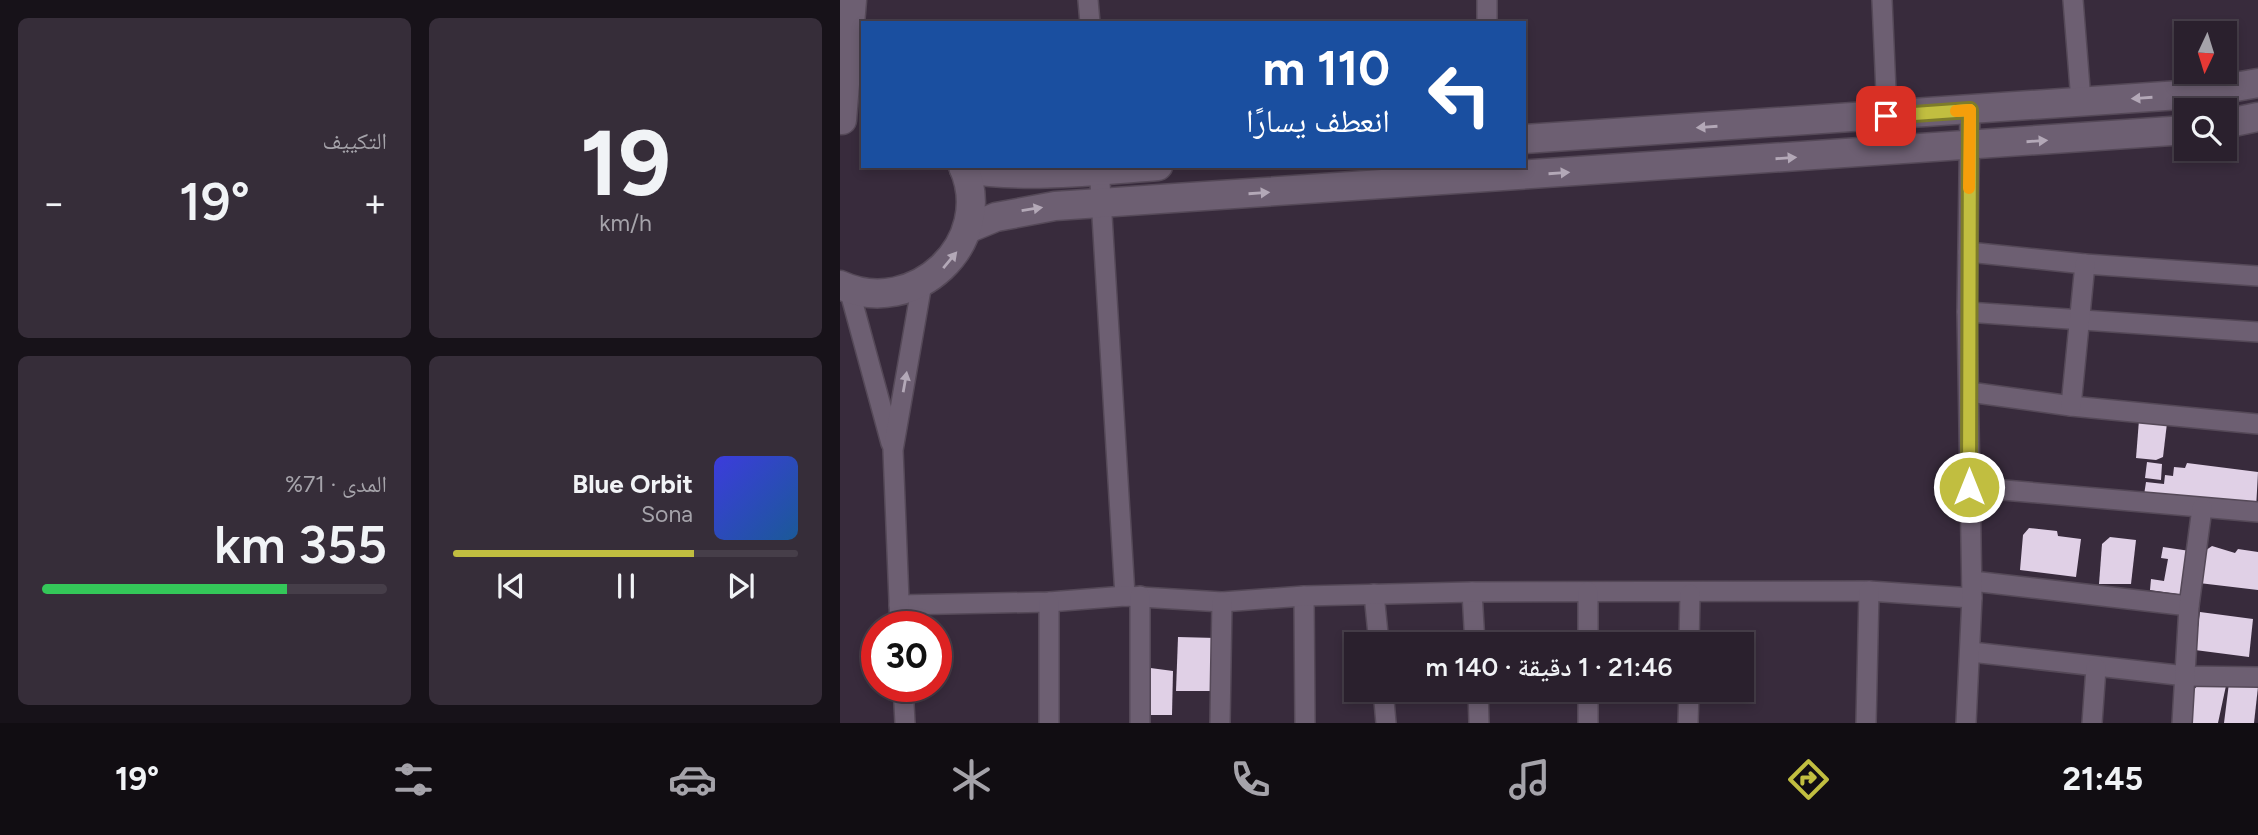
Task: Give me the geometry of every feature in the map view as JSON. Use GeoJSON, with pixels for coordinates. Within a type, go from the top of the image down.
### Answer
{"type":"FeatureCollection","features":[{"type":"Feature","properties":{"kind":"street"},"geometry":{"type":"LineString","coordinates":[[848,119],[852,0]]}},
{"type":"Feature","properties":{"kind":"street"},"geometry":{"type":"LineString","coordinates":[[1088,0],[1090,21]]}},
{"type":"Feature","properties":{"kind":"street"},"geometry":{"type":"LineString","coordinates":[[1487,0],[1487,21]]}},
{"type":"Feature","properties":{"kind":"street"},"geometry":{"type":"LineString","coordinates":[[1882,0],[1886,116]]}},
{"type":"Feature","properties":{"kind":"street"},"geometry":{"type":"LineString","coordinates":[[2073,0],[2081,102]]}},
{"type":"Feature","properties":{"kind":"street"},"geometry":{"type":"LineString","coordinates":[[1526,139],[2195,94],[2258,83]]}},
{"type":"Feature","properties":{"kind":"street"},"geometry":{"type":"LineString","coordinates":[[1966,723],[1972,589],[1967,312],[1970,110]]}},
{"type":"Feature","properties":{"kind":"street"},"geometry":{"type":"LineString","coordinates":[[2237,121],[2258,117]]}},
{"type":"Feature","properties":{"kind":"street"},"geometry":{"type":"LineString","coordinates":[[967,229],[1026,209],[2174,131]]}},
{"type":"Feature","properties":{"kind":"street"},"geometry":{"type":"LineString","coordinates":[[893,450],[845,287],[886,294],[922,284],[942,270],[958,251],[967,229],[971,209],[963,168],[1028,175],[1099,168],[1140,723]]}},
{"type":"Feature","properties":{"kind":"street"},"geometry":{"type":"LineString","coordinates":[[1968,251],[2085,264],[2258,276]]}},
{"type":"Feature","properties":{"kind":"street"},"geometry":{"type":"LineString","coordinates":[[2071,406],[2085,264]]}},
{"type":"Feature","properties":{"kind":"street"},"geometry":{"type":"LineString","coordinates":[[899,611],[893,450],[922,284]]}},
{"type":"Feature","properties":{"kind":"street"},"geometry":{"type":"LineString","coordinates":[[1967,312],[2258,332]]}},
{"type":"Feature","properties":{"kind":"street"},"geometry":{"type":"LineString","coordinates":[[1969,392],[2071,406],[2258,424]]}},
{"type":"Feature","properties":{"kind":"street"},"geometry":{"type":"LineString","coordinates":[[1969,487],[2258,512]]}},
{"type":"Feature","properties":{"kind":"street"},"geometry":{"type":"LineString","coordinates":[[2182,723],[2189,606],[2202,508]]}},
{"type":"Feature","properties":{"kind":"street"},"geometry":{"type":"LineString","coordinates":[[899,605],[1049,602],[1132,596],[1222,602],[1304,596],[1472,592],[1690,594],[1972,589],[2189,606]]}},
{"type":"Feature","properties":{"kind":"street"},"geometry":{"type":"LineString","coordinates":[[1866,723],[1869,591]]}},
{"type":"Feature","properties":{"kind":"street"},"geometry":{"type":"LineString","coordinates":[[1472,592],[1474,632]]}},
{"type":"Feature","properties":{"kind":"street"},"geometry":{"type":"LineString","coordinates":[[1588,592],[1588,632]]}},
{"type":"Feature","properties":{"kind":"street"},"geometry":{"type":"LineString","coordinates":[[1374,594],[1378,632]]}},
{"type":"Feature","properties":{"kind":"street"},"geometry":{"type":"LineString","coordinates":[[1689,632],[1690,594]]}},
{"type":"Feature","properties":{"kind":"street"},"geometry":{"type":"LineString","coordinates":[[1304,596],[1305,723]]}},
{"type":"Feature","properties":{"kind":"street"},"geometry":{"type":"LineString","coordinates":[[1049,602],[1049,723]]}},
{"type":"Feature","properties":{"kind":"street"},"geometry":{"type":"LineString","coordinates":[[1221,723],[1222,602]]}},
{"type":"Feature","properties":{"kind":"street"},"geometry":{"type":"LineString","coordinates":[[1971,652],[2186,676],[2258,677]]}},
{"type":"Feature","properties":{"kind":"street"},"geometry":{"type":"LineString","coordinates":[[2092,723],[2096,668]]}},
{"type":"Feature","properties":{"kind":"street"},"geometry":{"type":"LineString","coordinates":[[904,702],[905,723]]}},
{"type":"Feature","properties":{"kind":"street"},"geometry":{"type":"LineString","coordinates":[[1384,702],[1386,723]]}},
{"type":"Feature","properties":{"kind":"street"},"geometry":{"type":"LineString","coordinates":[[1478,702],[1479,723]]}},
{"type":"Feature","properties":{"kind":"street"},"geometry":{"type":"LineString","coordinates":[[1588,702],[1588,723]]}},
{"type":"Feature","properties":{"kind":"street"},"geometry":{"type":"LineString","coordinates":[[1688,723],[1689,702]]}},
{"type":"Feature","properties":{"kind":"building"},"geometry":{"type":"Polygon","coordinates":[[[2139,420],[2167,423],[2163,457],[2156,460],[2136,458],[2139,420]]]}},
{"type":"Feature","properties":{"kind":"building"},"geometry":{"type":"Polygon","coordinates":[[[2147,462],[2162,464],[2161,480],[2145,478],[2147,462]]]}},
{"type":"Feature","properties":{"kind":"building"},"geometry":{"type":"Polygon","coordinates":[[[2187,463],[2258,472],[2256,509],[2144,495],[2146,482],[2164,484],[2165,475],[2173,476],[2174,467],[2185,468],[2187,463]]]}},
{"type":"Feature","properties":{"kind":"building"},"geometry":{"type":"Polygon","coordinates":[[[2029,528],[2057,531],[2058,536],[2081,539],[2076,577],[2020,570],[2023,535],[2029,528]]]}},
{"type":"Feature","properties":{"kind":"building"},"geometry":{"type":"Polygon","coordinates":[[[2110,537],[2136,540],[2131,584],[2099,584],[2102,544],[2110,537]]]}},
{"type":"Feature","properties":{"kind":"building"},"geometry":{"type":"Polygon","coordinates":[[[2212,546],[2235,553],[2238,549],[2258,552],[2258,590],[2199,583],[2202,553],[2212,546]]]}},
{"type":"Feature","properties":{"kind":"building"},"geometry":{"type":"Polygon","coordinates":[[[2163,547],[2190,551],[2184,595],[2150,590],[2151,579],[2164,581],[2168,559],[2161,558],[2163,547]]]}},
{"type":"Feature","properties":{"kind":"building"},"geometry":{"type":"Polygon","coordinates":[[[2200,612],[2253,619],[2249,657],[2195,650],[2200,612]]]}},
{"type":"Feature","properties":{"kind":"building"},"geometry":{"type":"Polygon","coordinates":[[[1178,637],[1216,638],[1210,691],[1176,691],[1178,637]]]}},
{"type":"Feature","properties":{"kind":"building"},"geometry":{"type":"Polygon","coordinates":[[[1143,667],[1173,671],[1172,715],[1145,715],[1143,667]]]}},
{"type":"Feature","properties":{"kind":"building"},"geometry":{"type":"Polygon","coordinates":[[[2203,681],[2227,681],[2218,723],[2189,723],[2192,691],[2203,681]]]}},
{"type":"Feature","properties":{"kind":"building"},"geometry":{"type":"Polygon","coordinates":[[[2229,683],[2258,687],[2254,723],[2224,723],[2229,683]]]}},
{"type":"Feature","properties":{"kind":"slow traffic"},"geometry":{"type":"LineString","coordinates":[[1956,111],[1970,110],[1969,188]]}},
{"type":"Feature","properties":{"kind":"route"},"geometry":{"type":"LineString","coordinates":[[1886,116],[1970,110],[1967,312],[1969,487]]}}]}
